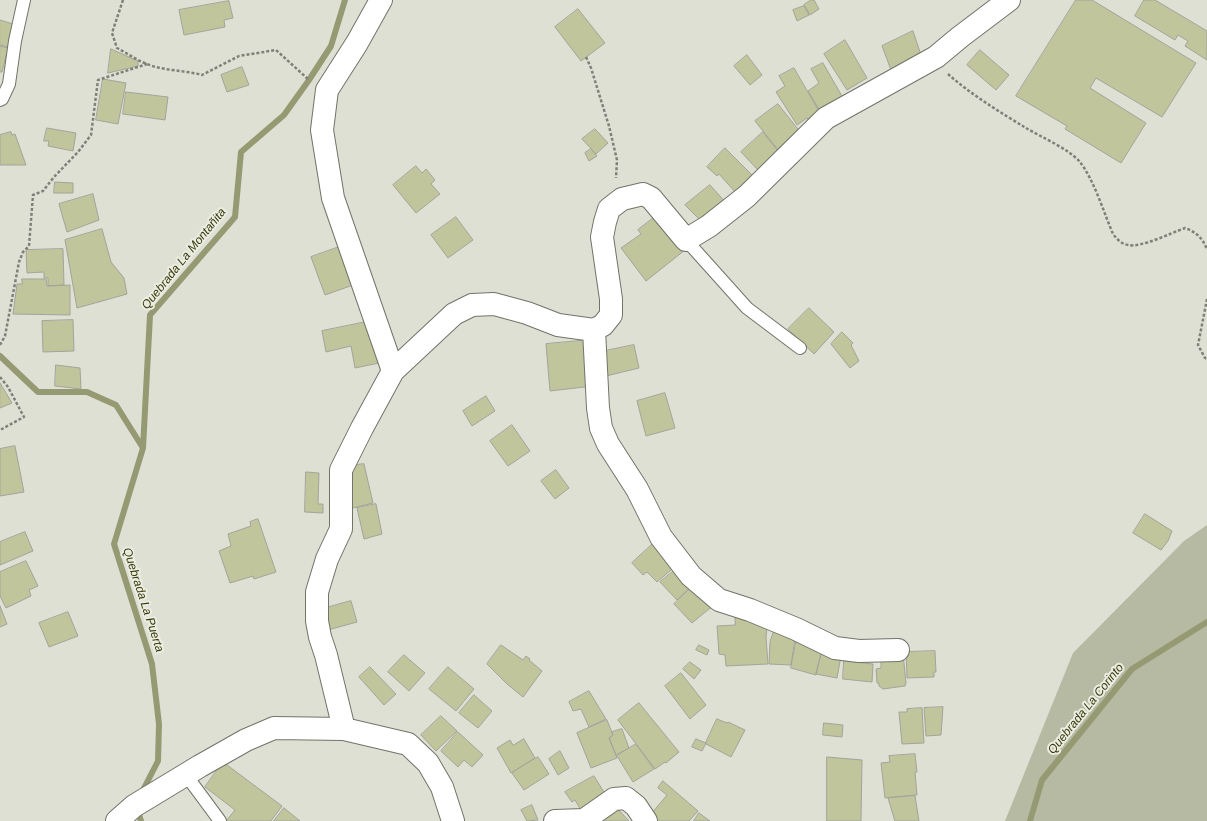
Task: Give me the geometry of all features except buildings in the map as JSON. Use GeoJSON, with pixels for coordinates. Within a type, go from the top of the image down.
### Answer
{"type":"FeatureCollection","features":[{"type":"Feature","properties":{"kind":"street"},"geometry":{"type":"LineString","coordinates":[[381,0],[357,43],[327,90],[322,130],[333,198],[393,371]]}},
{"type":"Feature","properties":{"kind":"street"},"geometry":{"type":"LineString","coordinates":[[344,729],[317,621],[317,592],[327,559],[341,530],[342,470],[362,428],[393,371],[454,314],[472,305],[494,304],[527,313],[558,325],[594,330],[602,325],[611,315],[611,299],[602,237],[609,209],[622,199],[643,194],[651,198],[686,240],[709,226],[747,196],[826,118],[936,57],[1009,0]]}},
{"type":"Feature","properties":{"kind":"street"},"geometry":{"type":"LineString","coordinates":[[594,330],[598,408],[602,428],[608,444],[637,489],[661,537],[691,576],[719,600],[750,610],[796,629],[835,648],[859,651],[898,650]]}},
{"type":"Feature","properties":{"kind":"street"},"geometry":{"type":"LineString","coordinates":[[117,821],[138,804],[186,775],[246,740],[274,728],[344,729],[408,744],[428,763],[442,787],[453,821]]}},
{"type":"Feature","properties":{"kind":"street"},"geometry":{"type":"LineString","coordinates":[[555,821],[584,820],[614,799],[626,798],[636,806],[646,821]]}},
{"type":"Feature","properties":{"kind":"lane"},"geometry":{"type":"LineString","coordinates":[[0,100],[2,99],[9,84],[15,41],[24,0]]}},
{"type":"Feature","properties":{"kind":"lane"},"geometry":{"type":"LineString","coordinates":[[686,240],[747,308],[800,348]]}},
{"type":"Feature","properties":{"kind":"lane"},"geometry":{"type":"LineString","coordinates":[[186,775],[220,821]]}},
{"type":"Feature","properties":{"kind":"path"},"geometry":{"type":"LineString","coordinates":[[123,0],[112,33],[117,48],[147,64],[163,69],[188,71],[202,75],[240,56],[276,50],[309,80],[327,90]]}},
{"type":"Feature","properties":{"kind":"path"},"geometry":{"type":"LineString","coordinates":[[586,57],[591,68],[609,126],[617,160],[614,206]]}},
{"type":"Feature","properties":{"kind":"path"},"geometry":{"type":"LineString","coordinates":[[936,57],[948,74],[963,87],[1024,127],[1069,153],[1079,161],[1088,174],[1112,234],[1120,242],[1128,246],[1140,245],[1185,228],[1194,231],[1204,242],[1207,250]]}},
{"type":"Feature","properties":{"kind":"path"},"geometry":{"type":"LineString","coordinates":[[0,345],[4,336],[19,262],[23,252],[28,246],[33,195],[44,191],[54,177],[78,152],[91,135],[98,80],[147,64]]}},
{"type":"Feature","properties":{"kind":"path"},"geometry":{"type":"LineString","coordinates":[[1207,299],[1198,345],[1207,359]]}},
{"type":"Feature","properties":{"kind":"path"},"geometry":{"type":"LineString","coordinates":[[0,377],[8,387],[24,417],[0,430]]}},
{"type":"Feature","properties":{"kind":"green space"},"geometry":{"type":"Polygon","coordinates":[[[1207,525],[1207,821],[1005,821],[1073,653],[1184,541],[1207,525]]]}},
{"type":"Feature","properties":{"kind":"waterway","name":"Quebrada La Montañita"},"geometry":{"type":"LineString","coordinates":[[143,448],[150,315],[235,217],[241,152],[284,115],[309,80],[331,46],[345,0]]}},
{"type":"Feature","properties":{"kind":"waterway","name":"Quebrada La Puerta"},"geometry":{"type":"LineString","coordinates":[[0,356],[38,392],[87,392],[116,405],[143,448],[114,544],[152,664],[159,724],[158,761],[141,794]]}},
{"type":"Feature","properties":{"kind":"waterway","name":"Quebrada La Corinto"},"geometry":{"type":"LineString","coordinates":[[1030,821],[1042,780],[1132,669],[1207,622]]}},
{"type":"Feature","properties":{"kind":"waterway","name":"Quebrada La Puerta"},"geometry":{"type":"LineString","coordinates":[[139,808],[141,821]]}}]}
